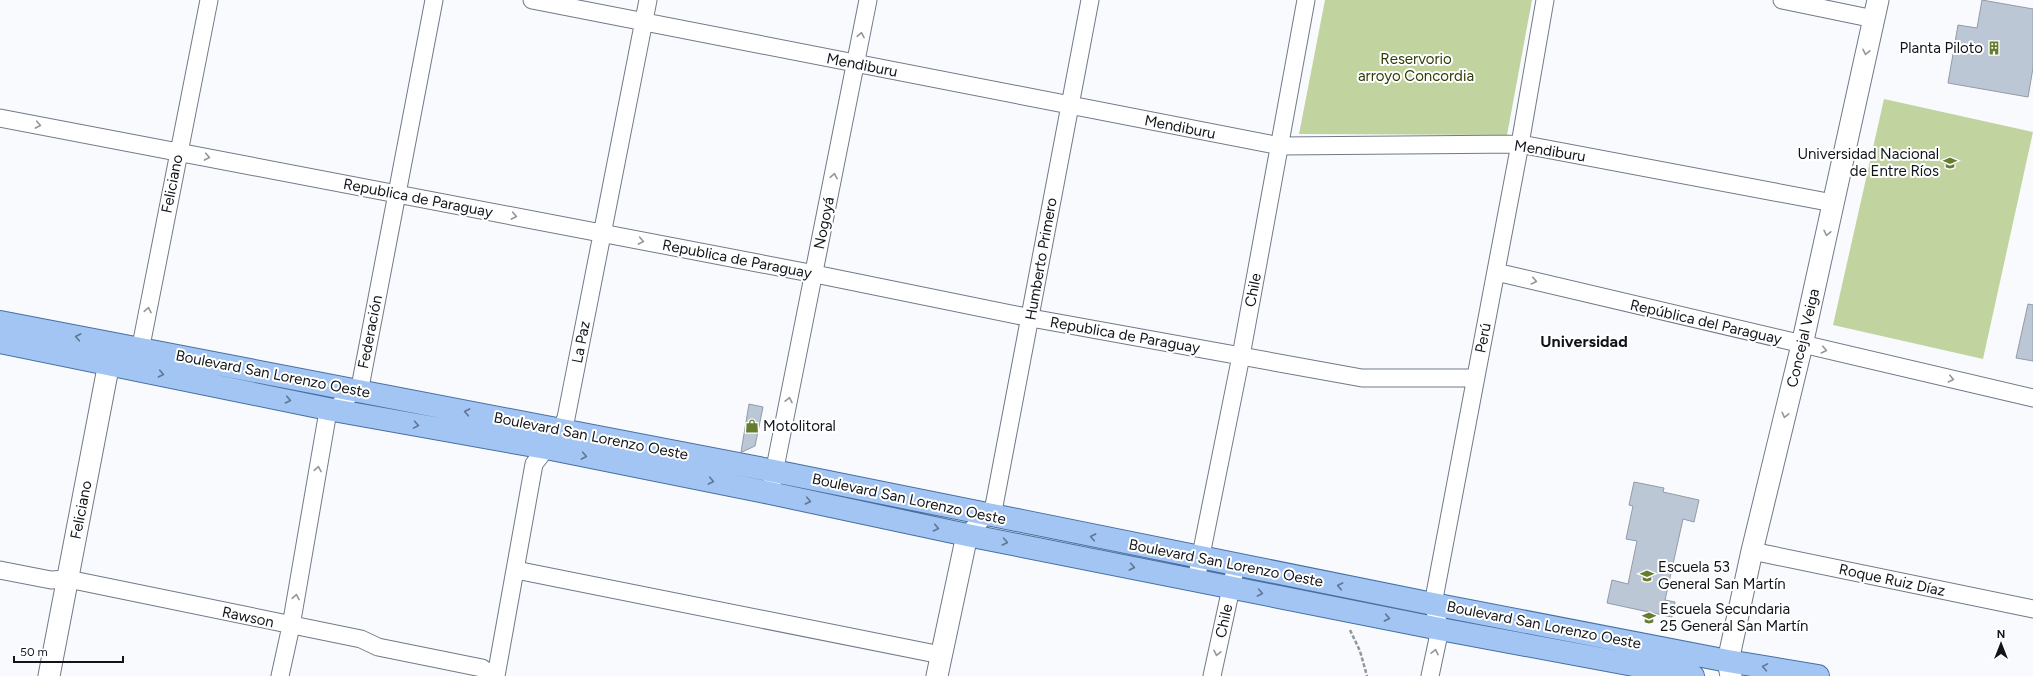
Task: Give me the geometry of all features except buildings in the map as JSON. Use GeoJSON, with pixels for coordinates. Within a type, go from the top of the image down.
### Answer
{"type":"FeatureCollection","features":[{"type":"Feature","properties":{"kind":"main road","name":"Boulevard San Lorenzo Oeste"},"geometry":{"type":"LineString","coordinates":[[0,322],[111,354]]}},
{"type":"Feature","properties":{"kind":"main road","name":"Boulevard San Lorenzo Oeste"},"geometry":{"type":"LineString","coordinates":[[0,342],[111,354],[354,390],[774,471],[1433,604],[1730,668],[1818,676]]}},
{"type":"Feature","properties":{"kind":"main road","name":"Boulevard San Lorenzo Oeste"},"geometry":{"type":"LineString","coordinates":[[139,359],[333,410],[546,448],[770,493],[966,535],[1196,579],[1440,629],[1693,676]]}},
{"type":"Feature","properties":{"kind":"street","name":"Feliciano"},"geometry":{"type":"LineString","coordinates":[[139,359],[208,0]]}},
{"type":"Feature","properties":{"kind":"street","name":"Federación"},"geometry":{"type":"LineString","coordinates":[[280,676],[291,626],[327,417],[361,382],[434,0]]}},
{"type":"Feature","properties":{"kind":"street","name":"Mendiburu"},"geometry":{"type":"LineString","coordinates":[[532,0],[1280,146],[1520,144],[1834,202]]}},
{"type":"Feature","properties":{"kind":"street","name":"La Paz"},"geometry":{"type":"LineString","coordinates":[[495,676],[516,570],[534,464],[561,429],[566,418],[648,0]]}},
{"type":"Feature","properties":{"kind":"street","name":"Nogoyá"},"geometry":{"type":"LineString","coordinates":[[770,493],[815,274],[868,0]]}},
{"type":"Feature","properties":{"kind":"street","name":"Humberto Primero"},"geometry":{"type":"LineString","coordinates":[[966,535],[987,515],[994,506],[1031,318],[1069,106],[1090,0]]}},
{"type":"Feature","properties":{"kind":"street","name":"Chile"},"geometry":{"type":"LineString","coordinates":[[1196,579],[1241,356],[1306,0]]}},
{"type":"Feature","properties":{"kind":"street","name":"Perú"},"geometry":{"type":"LineString","coordinates":[[1430,676],[1440,629],[1433,604],[1520,144],[1545,0]]}},
{"type":"Feature","properties":{"kind":"street"},"geometry":{"type":"LineString","coordinates":[[1782,0],[1876,9]]}},
{"type":"Feature","properties":{"kind":"street","name":"Concejal Veiga"},"geometry":{"type":"LineString","coordinates":[[1730,668],[1752,551],[1802,345],[1876,9]]}},
{"type":"Feature","properties":{"kind":"street","name":"Republica de Paraguay"},"geometry":{"type":"LineString","coordinates":[[0,118],[179,151],[815,274],[1031,318],[1362,378],[1475,378]]}},
{"type":"Feature","properties":{"kind":"street","name":"República del Paraguay"},"geometry":{"type":"LineString","coordinates":[[1496,272],[2033,398]]}},
{"type":"Feature","properties":{"kind":"street","name":"Feliciano"},"geometry":{"type":"LineString","coordinates":[[50,676],[111,354]]}},
{"type":"Feature","properties":{"kind":"street"},"geometry":{"type":"LineString","coordinates":[[937,676],[966,535]]}},
{"type":"Feature","properties":{"kind":"street","name":"Roque Ruiz Díaz"},"geometry":{"type":"LineString","coordinates":[[1752,551],[2033,609]]}},
{"type":"Feature","properties":{"kind":"street","name":"Chile"},"geometry":{"type":"LineString","coordinates":[[1212,676],[1236,565]]}},
{"type":"Feature","properties":{"kind":"street","name":"Rawson"},"geometry":{"type":"LineString","coordinates":[[0,570],[51,580],[68,579],[291,626],[361,639],[378,647],[482,668],[495,676]]}},
{"type":"Feature","properties":{"kind":"street"},"geometry":{"type":"LineString","coordinates":[[516,570],[941,655]]}},
{"type":"Feature","properties":{"kind":"path"},"geometry":{"type":"LineString","coordinates":[[1340,608],[1360,651],[1368,676]]}},
{"type":"Feature","properties":{"kind":"green space","name":"Reservorio arroyo Concordia"},"geometry":{"type":"Polygon","coordinates":[[[1325,0],[1532,0],[1507,135],[1299,134],[1325,0]]]}},
{"type":"Feature","properties":{"kind":"green space","name":"Universidad Nacional de Entre Ríos"},"geometry":{"type":"Polygon","coordinates":[[[1884,99],[2033,132],[1983,359],[1833,325],[1884,99]]]}},
{"type":"Feature","properties":{"kind":"place","name":"Planta Piloto"},"geometry":{"type":"Point","coordinates":[1994,48]}},
{"type":"Feature","properties":{"kind":"place","name":"Universidad Nacional de Entre Ríos"},"geometry":{"type":"Point","coordinates":[1950,163]}},
{"type":"Feature","properties":{"kind":"place","name":"Motolitoral"},"geometry":{"type":"Point","coordinates":[752,426]}},
{"type":"Feature","properties":{"kind":"place","name":"Escuela 53 General San Martín"},"geometry":{"type":"Point","coordinates":[1647,576]}},
{"type":"Feature","properties":{"kind":"place","name":"Escuela Secundaria 25 General San Martín"},"geometry":{"type":"Point","coordinates":[1649,618]}},
{"type":"Feature","properties":{"kind":"district","name":"Universidad"},"geometry":{"type":"Point","coordinates":[1584,341]}}]}
